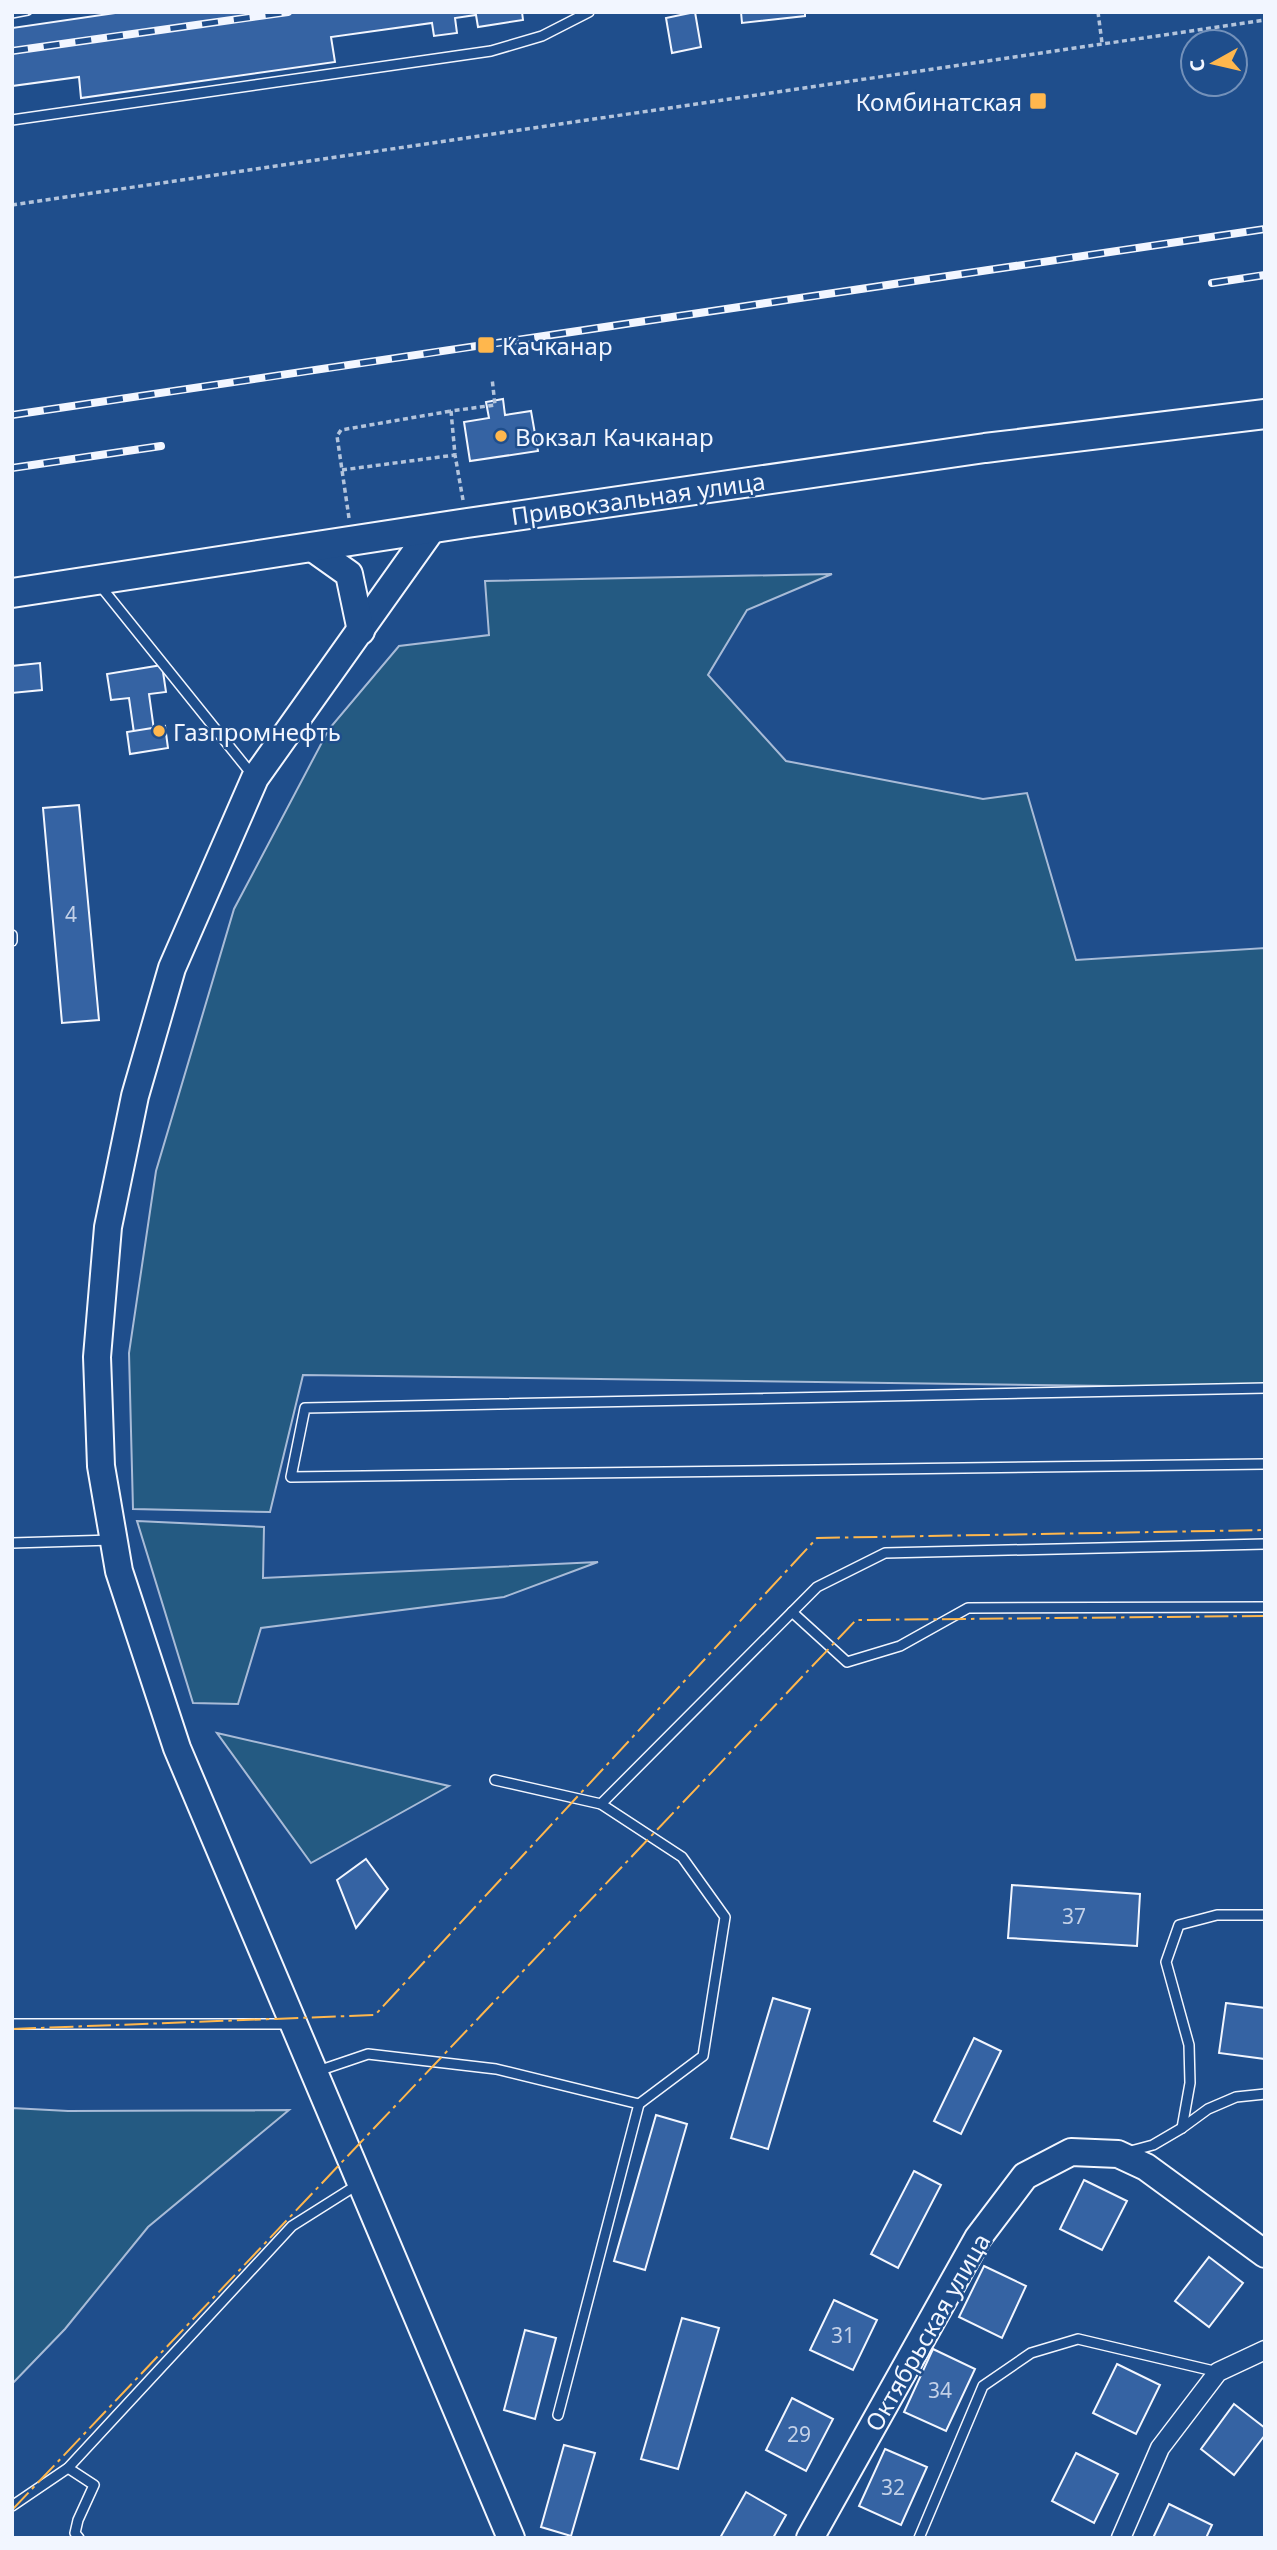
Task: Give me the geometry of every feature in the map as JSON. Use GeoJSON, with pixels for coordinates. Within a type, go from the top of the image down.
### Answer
{"type":"FeatureCollection","features":[{"type":"Feature","properties":{"kind":"main road","name":"Привокзальная улица"},"geometry":{"type":"LineString","coordinates":[[12,593],[985,447],[1265,414]]}},
{"type":"Feature","properties":{"kind":"street"},"geometry":{"type":"LineString","coordinates":[[432,529],[255,778],[172,968],[135,1096],[108,1227],[97,1357],[101,1466],[119,1571],[177,1748],[511,2538]]}},
{"type":"Feature","properties":{"kind":"street"},"geometry":{"type":"LineString","coordinates":[[311,547],[349,574],[361,631]]}},
{"type":"Feature","properties":{"kind":"street","name":"Октябрьская улица"},"geometry":{"type":"LineString","coordinates":[[810,2538],[978,2238],[1025,2176],[1071,2152],[1118,2154]]}},
{"type":"Feature","properties":{"kind":"street"},"geometry":{"type":"LineString","coordinates":[[1118,2154],[1146,2167],[1265,2254]]}},
{"type":"Feature","properties":{"kind":"street"},"geometry":{"type":"LineString","coordinates":[[1121,2538],[1160,2448],[1218,2372],[1265,2350]]}},
{"type":"Feature","properties":{"kind":"lane"},"geometry":{"type":"LineString","coordinates":[[12,120],[491,51],[542,36],[589,12]]}},
{"type":"Feature","properties":{"kind":"lane"},"geometry":{"type":"LineString","coordinates":[[96,580],[255,778]]}},
{"type":"Feature","properties":{"kind":"lane"},"geometry":{"type":"LineString","coordinates":[[12,935],[12,941]]}},
{"type":"Feature","properties":{"kind":"lane"},"geometry":{"type":"LineString","coordinates":[[1265,1388],[305,1408],[291,1477],[1265,1464]]}},
{"type":"Feature","properties":{"kind":"lane"},"geometry":{"type":"LineString","coordinates":[[12,1543],[114,1540]]}},
{"type":"Feature","properties":{"kind":"lane"},"geometry":{"type":"LineString","coordinates":[[601,1804],[817,1587],[885,1553],[1265,1544]]}},
{"type":"Feature","properties":{"kind":"lane"},"geometry":{"type":"LineString","coordinates":[[792,1612],[847,1662],[900,1646],[968,1608],[1265,1607]]}},
{"type":"Feature","properties":{"kind":"lane"},"geometry":{"type":"LineString","coordinates":[[495,1780],[601,1804],[682,1857],[725,1917],[703,2056],[639,2104],[558,2415]]}},
{"type":"Feature","properties":{"kind":"lane"},"geometry":{"type":"LineString","coordinates":[[1182,2128],[1190,2083],[1189,2045],[1166,1962],[1179,1925],[1217,1915],[1265,1915]]}},
{"type":"Feature","properties":{"kind":"lane"},"geometry":{"type":"LineString","coordinates":[[12,2024],[292,2024]]}},
{"type":"Feature","properties":{"kind":"lane"},"geometry":{"type":"LineString","coordinates":[[313,2072],[368,2054],[496,2068],[639,2104]]}},
{"type":"Feature","properties":{"kind":"lane"},"geometry":{"type":"LineString","coordinates":[[1118,2154],[1153,2145],[1208,2109],[1236,2097],[1265,2094]]}},
{"type":"Feature","properties":{"kind":"lane"},"geometry":{"type":"LineString","coordinates":[[12,2506],[68,2468],[292,2226],[360,2183]]}},
{"type":"Feature","properties":{"kind":"lane"},"geometry":{"type":"LineString","coordinates":[[919,2538],[983,2386],[1031,2353],[1078,2339],[1218,2372]]}},
{"type":"Feature","properties":{"kind":"lane"},"geometry":{"type":"LineString","coordinates":[[68,2468],[94,2484],[78,2520],[75,2533],[79,2538]]}},
{"type":"Feature","properties":{"kind":"path"},"geometry":{"type":"LineString","coordinates":[[1098,12],[1102,43]]}},
{"type":"Feature","properties":{"kind":"path"},"geometry":{"type":"LineString","coordinates":[[12,205],[1265,20]]}},
{"type":"Feature","properties":{"kind":"path"},"geometry":{"type":"LineString","coordinates":[[350,527],[337,436],[341,430],[495,405],[492,378]]}},
{"type":"Feature","properties":{"kind":"path"},"geometry":{"type":"LineString","coordinates":[[451,411],[455,456],[467,523]]}},
{"type":"Feature","properties":{"kind":"path"},"geometry":{"type":"LineString","coordinates":[[341,470],[455,456]]}},
{"type":"Feature","properties":{"kind":"shaded area"},"geometry":{"type":"Polygon","coordinates":[[[832,574],[747,610],[708,675],[786,761],[983,799],[1027,793],[1076,960],[1265,948],[1265,1388],[303,1375],[270,1512],[133,1509],[129,1353],[156,1171],[234,909],[329,729],[399,646],[489,635],[485,581],[832,574]]]}},
{"type":"Feature","properties":{"kind":"shaded area"},"geometry":{"type":"Polygon","coordinates":[[[137,1521],[264,1527],[263,1578],[598,1562],[504,1597],[261,1628],[238,1704],[193,1703],[137,1521]]]}},
{"type":"Feature","properties":{"kind":"shaded area"},"geometry":{"type":"Polygon","coordinates":[[[217,1733],[449,1786],[311,1863],[217,1733]]]}},
{"type":"Feature","properties":{"kind":"shaded area"},"geometry":{"type":"Polygon","coordinates":[[[12,2108],[68,2111],[289,2110],[148,2227],[65,2329],[12,2384],[12,2108]]]}},
{"type":"Feature","properties":{"kind":"building"},"geometry":{"type":"Polygon","coordinates":[[[122,12],[522,12],[523,20],[478,27],[476,15],[455,18],[457,33],[434,36],[432,23],[331,37],[335,62],[81,98],[79,77],[12,86],[12,28],[122,12]]]}},
{"type":"Feature","properties":{"kind":"building"},"geometry":{"type":"Polygon","coordinates":[[[695,12],[701,47],[672,53],[666,18],[695,12]]]}},
{"type":"Feature","properties":{"kind":"building"},"geometry":{"type":"Polygon","coordinates":[[[741,12],[805,12],[805,16],[742,23],[741,12]]]}},
{"type":"Feature","properties":{"kind":"building","name":"Вокзал Качканар"},"geometry":{"type":"Polygon","coordinates":[[[503,399],[505,415],[531,411],[538,451],[470,461],[464,422],[489,418],[486,402],[503,399]]]}},
{"type":"Feature","properties":{"kind":"building"},"geometry":{"type":"Polygon","coordinates":[[[40,663],[42,690],[12,693],[12,666],[40,663]]]}},
{"type":"Feature","properties":{"kind":"building"},"geometry":{"type":"Polygon","coordinates":[[[162,665],[166,692],[149,694],[154,730],[134,733],[129,698],[111,700],[107,674],[162,665]]]}},
{"type":"Feature","properties":{"kind":"building"},"geometry":{"type":"Polygon","coordinates":[[[165,726],[168,748],[130,754],[127,732],[165,726]]]}},
{"type":"Feature","properties":{"kind":"building"},"geometry":{"type":"Polygon","coordinates":[[[79,805],[99,1020],[62,1023],[43,808],[79,805]]]}},
{"type":"Feature","properties":{"kind":"building"},"geometry":{"type":"Polygon","coordinates":[[[366,1859],[388,1889],[356,1928],[337,1880],[366,1859]]]}},
{"type":"Feature","properties":{"kind":"building"},"geometry":{"type":"Polygon","coordinates":[[[1012,1885],[1140,1894],[1137,1946],[1008,1938],[1012,1885]]]}},
{"type":"Feature","properties":{"kind":"building"},"geometry":{"type":"Polygon","coordinates":[[[773,1998],[810,2009],[768,2149],[731,2138],[773,1998]]]}},
{"type":"Feature","properties":{"kind":"building"},"geometry":{"type":"Polygon","coordinates":[[[1226,2003],[1265,2008],[1265,2059],[1219,2053],[1226,2003]]]}},
{"type":"Feature","properties":{"kind":"building"},"geometry":{"type":"Polygon","coordinates":[[[974,2038],[1001,2051],[961,2134],[934,2121],[974,2038]]]}},
{"type":"Feature","properties":{"kind":"building"},"geometry":{"type":"Polygon","coordinates":[[[656,2115],[687,2124],[645,2270],[614,2261],[656,2115]]]}},
{"type":"Feature","properties":{"kind":"building"},"geometry":{"type":"Polygon","coordinates":[[[914,2171],[941,2185],[898,2268],[871,2254],[914,2171]]]}},
{"type":"Feature","properties":{"kind":"building"},"geometry":{"type":"Polygon","coordinates":[[[1084,2180],[1127,2201],[1102,2250],[1060,2229],[1084,2180]]]}},
{"type":"Feature","properties":{"kind":"building"},"geometry":{"type":"Polygon","coordinates":[[[1209,2257],[1243,2283],[1209,2327],[1175,2301],[1209,2257]]]}},
{"type":"Feature","properties":{"kind":"building"},"geometry":{"type":"Polygon","coordinates":[[[984,2266],[1026,2286],[1002,2338],[959,2317],[984,2266]]]}},
{"type":"Feature","properties":{"kind":"building"},"geometry":{"type":"Polygon","coordinates":[[[834,2300],[877,2320],[853,2370],[810,2350],[834,2300]]]}},
{"type":"Feature","properties":{"kind":"building"},"geometry":{"type":"Polygon","coordinates":[[[682,2318],[719,2328],[678,2469],[641,2459],[682,2318]]]}},
{"type":"Feature","properties":{"kind":"building"},"geometry":{"type":"Polygon","coordinates":[[[525,2330],[556,2338],[535,2419],[504,2410],[525,2330]]]}},
{"type":"Feature","properties":{"kind":"building"},"geometry":{"type":"Polygon","coordinates":[[[933,2349],[975,2369],[946,2431],[904,2412],[933,2349]]]}},
{"type":"Feature","properties":{"kind":"building"},"geometry":{"type":"Polygon","coordinates":[[[1117,2364],[1160,2385],[1136,2434],[1093,2413],[1117,2364]]]}},
{"type":"Feature","properties":{"kind":"building"},"geometry":{"type":"Polygon","coordinates":[[[792,2398],[833,2419],[806,2471],[766,2450],[792,2398]]]}},
{"type":"Feature","properties":{"kind":"building"},"geometry":{"type":"Polygon","coordinates":[[[1234,2404],[1265,2428],[1265,2435],[1234,2475],[1201,2449],[1234,2404]]]}},
{"type":"Feature","properties":{"kind":"building"},"geometry":{"type":"Polygon","coordinates":[[[564,2445],[595,2453],[571,2536],[541,2527],[564,2445]]]}},
{"type":"Feature","properties":{"kind":"building"},"geometry":{"type":"Polygon","coordinates":[[[885,2449],[927,2467],[901,2525],[859,2506],[885,2449]]]}},
{"type":"Feature","properties":{"kind":"building"},"geometry":{"type":"Polygon","coordinates":[[[1076,2453],[1118,2474],[1094,2523],[1052,2501],[1076,2453]]]}},
{"type":"Feature","properties":{"kind":"building"},"geometry":{"type":"Polygon","coordinates":[[[746,2492],[786,2515],[773,2538],[720,2538],[746,2492]]]}},
{"type":"Feature","properties":{"kind":"building"},"geometry":{"type":"Polygon","coordinates":[[[1169,2504],[1212,2525],[1206,2538],[1153,2538],[1169,2504]]]}},
{"type":"Feature","properties":{"kind":"railway"},"geometry":{"type":"LineString","coordinates":[[12,15],[28,12]]}},
{"type":"Feature","properties":{"kind":"railway"},"geometry":{"type":"LineString","coordinates":[[12,51],[288,12]]}},
{"type":"Feature","properties":{"kind":"railway"},"geometry":{"type":"LineString","coordinates":[[12,415],[1265,229]]}},
{"type":"Feature","properties":{"kind":"railway"},"geometry":{"type":"LineString","coordinates":[[1212,283],[1265,275]]}},
{"type":"Feature","properties":{"kind":"railway"},"geometry":{"type":"LineString","coordinates":[[12,468],[161,446]]}},
{"type":"Feature","properties":{"kind":"power"},"geometry":{"type":"LineString","coordinates":[[12,2029],[375,2015],[817,1538],[1265,1530]]}},
{"type":"Feature","properties":{"kind":"power"},"geometry":{"type":"LineString","coordinates":[[12,2510],[856,1620],[1265,1616]]}},
{"type":"Feature","properties":{"kind":"place","name":"Комбинатская"},"geometry":{"type":"Point","coordinates":[1038,101]}},
{"type":"Feature","properties":{"kind":"place","name":"Качканар"},"geometry":{"type":"Point","coordinates":[486,345]}},
{"type":"Feature","properties":{"kind":"place","name":"Вокзал Качканар"},"geometry":{"type":"Point","coordinates":[501,436]}},
{"type":"Feature","properties":{"kind":"place","name":"Газпромнефть"},"geometry":{"type":"Point","coordinates":[159,731]}}]}
